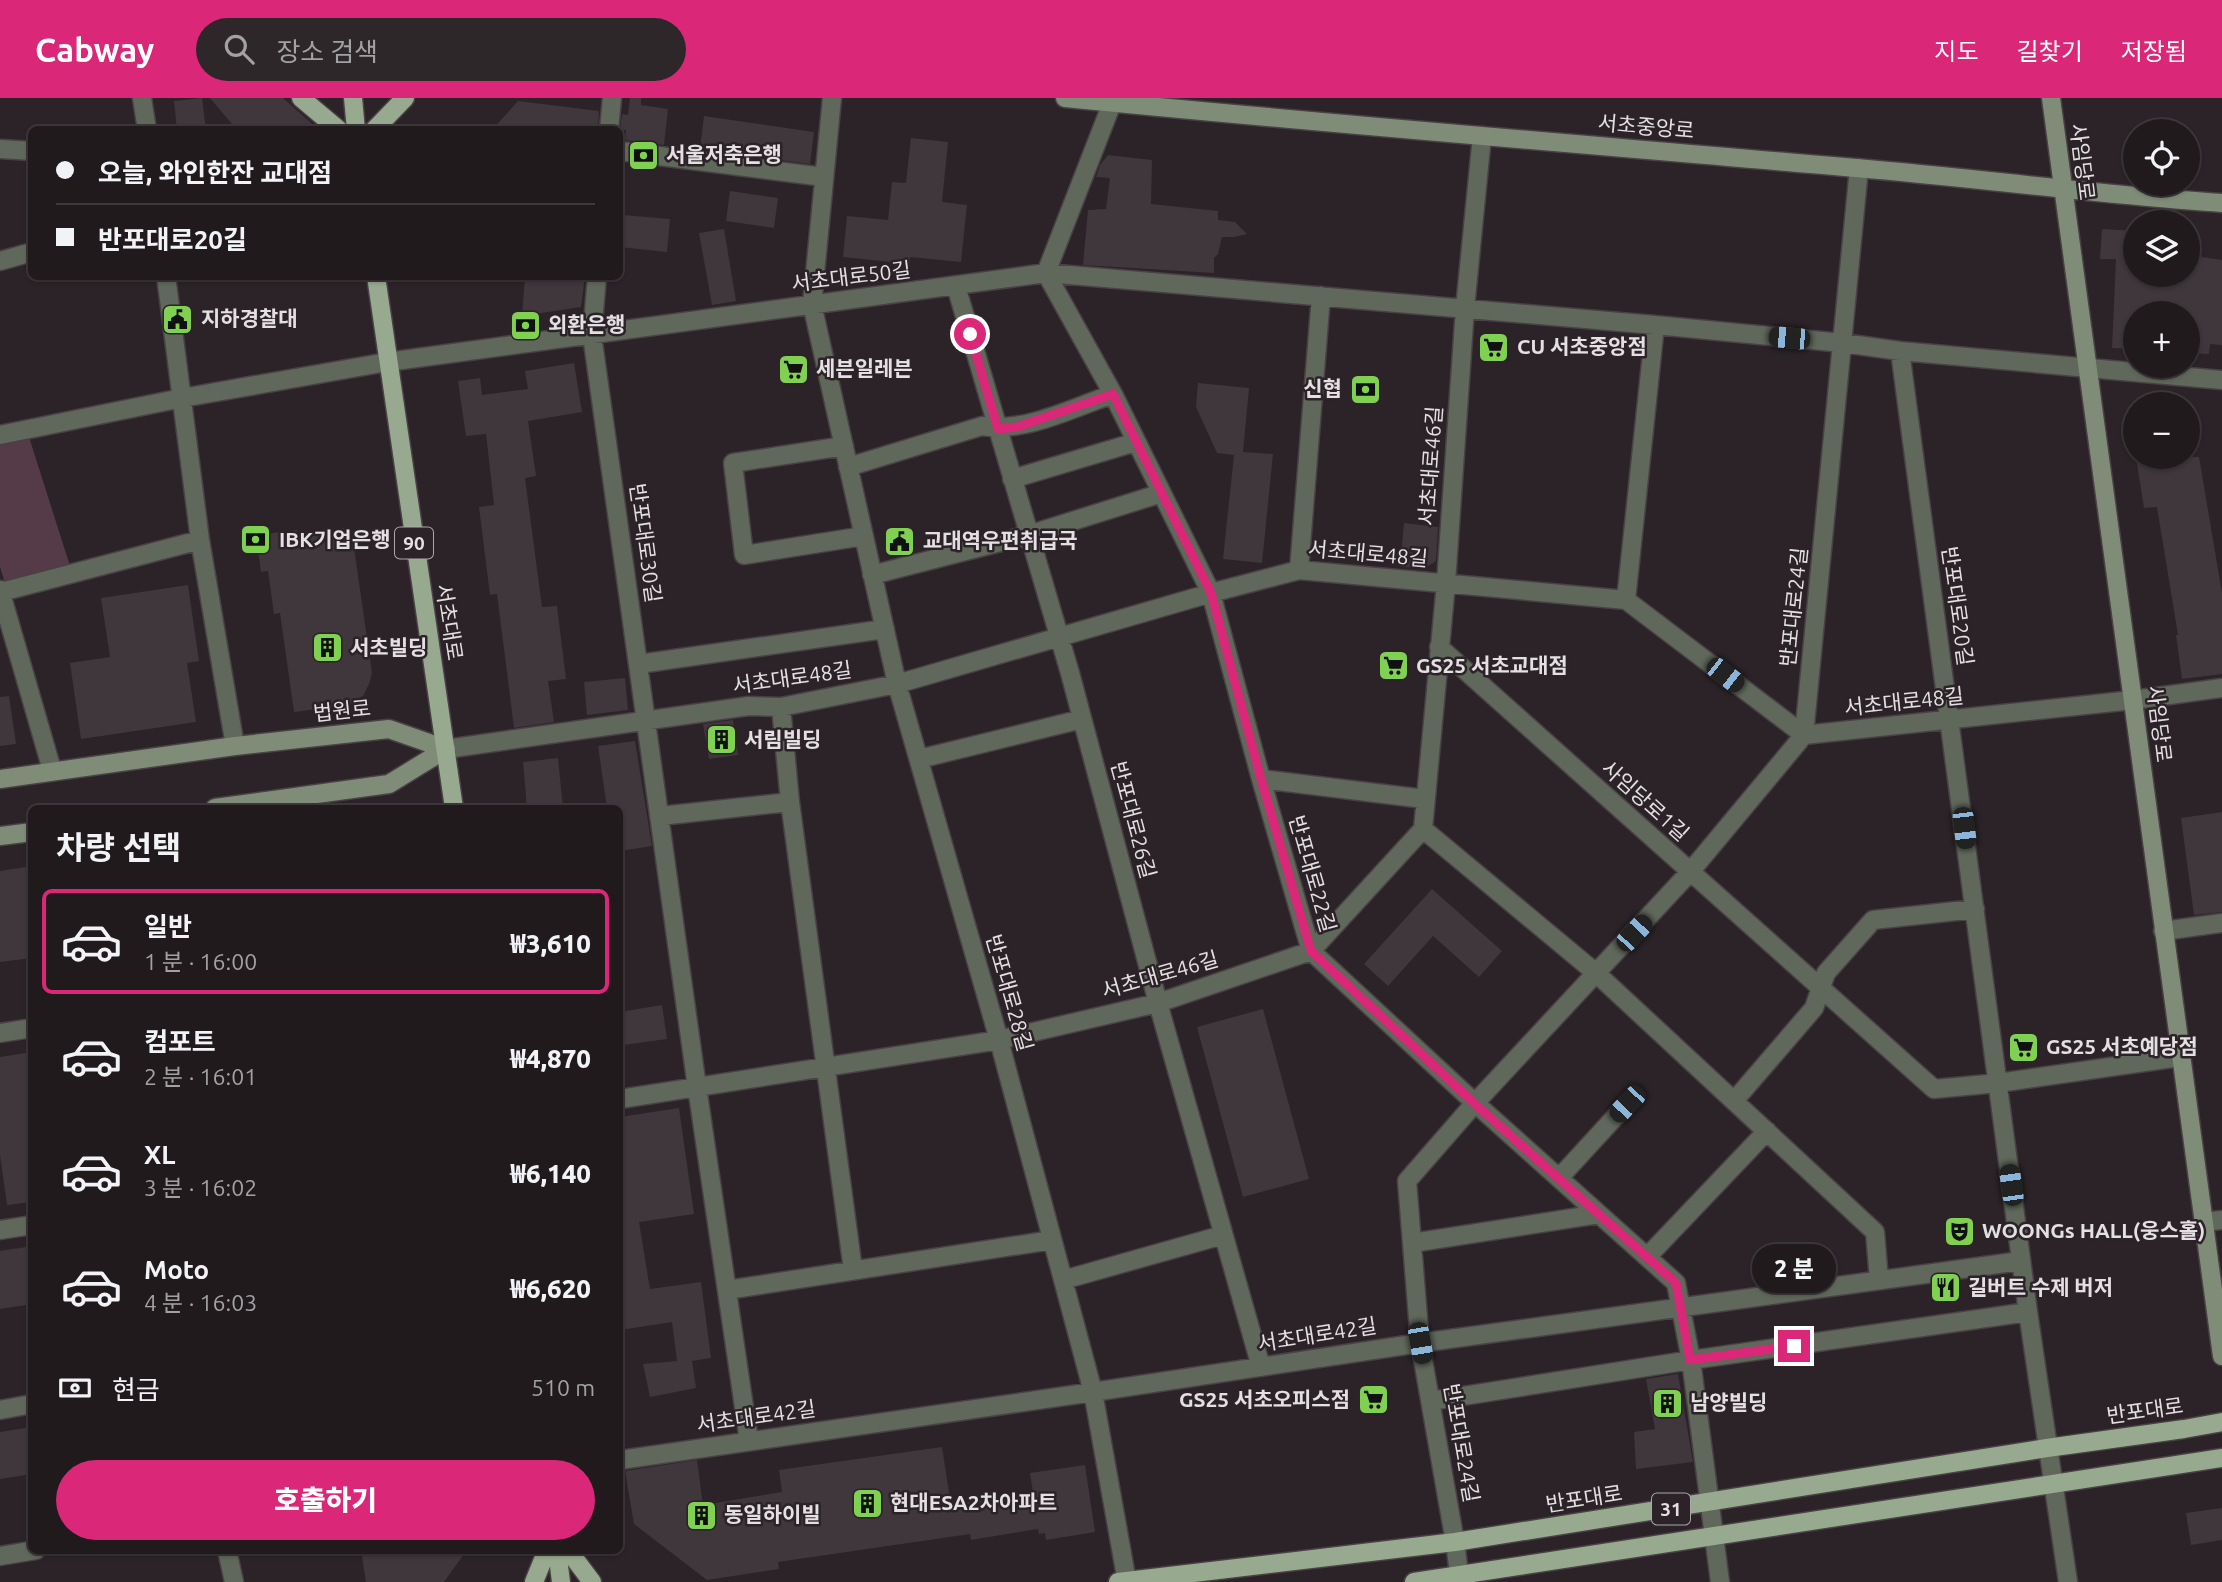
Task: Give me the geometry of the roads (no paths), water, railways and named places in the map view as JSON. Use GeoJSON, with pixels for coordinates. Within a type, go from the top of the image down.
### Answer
{"type":"FeatureCollection","features":[{"type":"Feature","properties":{"kind":"main road"},"geometry":{"type":"LineString","coordinates":[[301,98],[334,126]]}},
{"type":"Feature","properties":{"kind":"main road"},"geometry":{"type":"LineString","coordinates":[[353,98],[356,126]]}},
{"type":"Feature","properties":{"kind":"main road"},"geometry":{"type":"LineString","coordinates":[[378,126],[405,98]]}},
{"type":"Feature","properties":{"kind":"main road","name":"서초중앙로"},"geometry":{"type":"LineString","coordinates":[[1065,98],[1113,100],[1482,136],[2062,187],[2145,198],[2222,203]]}},
{"type":"Feature","properties":{"kind":"main road","name":"사임당로"},"geometry":{"type":"LineString","coordinates":[[2051,98],[2222,1356]]}},
{"type":"Feature","properties":{"kind":"main road","name":"서초대로"},"geometry":{"type":"LineString","coordinates":[[377,280],[454,805]]}},
{"type":"Feature","properties":{"kind":"main road","name":"법원로"},"geometry":{"type":"LineString","coordinates":[[0,779],[235,746],[388,729],[446,749]]}},
{"type":"Feature","properties":{"kind":"main road"},"geometry":{"type":"LineString","coordinates":[[258,805],[389,784],[446,749]]}},
{"type":"Feature","properties":{"kind":"main road"},"geometry":{"type":"LineString","coordinates":[[0,836],[28,832]]}},
{"type":"Feature","properties":{"kind":"main road","name":"반포대로"},"geometry":{"type":"LineString","coordinates":[[1124,1582],[1455,1542],[2222,1422]]}},
{"type":"Feature","properties":{"kind":"main road","name":"31"},"geometry":{"type":"LineString","coordinates":[[1414,1582],[1459,1579],[1714,1535],[2222,1458]]}},
{"type":"Feature","properties":{"kind":"main road"},"geometry":{"type":"LineString","coordinates":[[534,1582],[545,1554]]}},
{"type":"Feature","properties":{"kind":"main road"},"geometry":{"type":"LineString","coordinates":[[558,1554],[562,1582]]}},
{"type":"Feature","properties":{"kind":"main road"},"geometry":{"type":"LineString","coordinates":[[571,1554],[592,1582]]}},
{"type":"Feature","properties":{"kind":"street"},"geometry":{"type":"LineString","coordinates":[[142,98],[146,126]]}},
{"type":"Feature","properties":{"kind":"street"},"geometry":{"type":"LineString","coordinates":[[609,126],[611,98]]}},
{"type":"Feature","properties":{"kind":"street","name":"반포대로28길"},"geometry":{"type":"LineString","coordinates":[[832,98],[811,304],[897,684],[999,1040],[1093,1392],[1124,1582]]}},
{"type":"Feature","properties":{"kind":"street"},"geometry":{"type":"LineString","coordinates":[[1046,273],[1113,100]]}},
{"type":"Feature","properties":{"kind":"street","name":"서초대로46길"},"geometry":{"type":"LineString","coordinates":[[623,1099],[999,1040],[1158,1003],[1311,951],[1423,829],[1446,583],[1465,308],[1482,136]]}},
{"type":"Feature","properties":{"kind":"street"},"geometry":{"type":"LineString","coordinates":[[0,149],[28,151]]}},
{"type":"Feature","properties":{"kind":"street"},"geometry":{"type":"LineString","coordinates":[[623,151],[824,177]]}},
{"type":"Feature","properties":{"kind":"street","name":"반포대로24길"},"geometry":{"type":"LineString","coordinates":[[1459,1579],[1420,1343],[1407,1181],[1690,872],[1804,735],[1858,168]]}},
{"type":"Feature","properties":{"kind":"street"},"geometry":{"type":"LineString","coordinates":[[0,261],[28,253]]}},
{"type":"Feature","properties":{"kind":"street","name":"서초대로50길"},"geometry":{"type":"LineString","coordinates":[[0,435],[182,398],[387,362],[1046,273],[1465,308],[2222,380]]}},
{"type":"Feature","properties":{"kind":"street","name":"반포대로22길"},"geometry":{"type":"LineString","coordinates":[[1046,273],[1113,394],[1211,593],[1311,951],[1475,1104],[1676,1283],[1690,1360],[1720,1582]]}},
{"type":"Feature","properties":{"kind":"street"},"geometry":{"type":"LineString","coordinates":[[167,280],[200,540],[235,746]]}},
{"type":"Feature","properties":{"kind":"street","name":"반포대로30길"},"geometry":{"type":"LineString","coordinates":[[597,280],[592,335],[696,1087],[749,1441]]}},
{"type":"Feature","properties":{"kind":"street","name":"반포대로26길"},"geometry":{"type":"LineString","coordinates":[[956,286],[1082,719],[1158,1003],[1261,1367]]}},
{"type":"Feature","properties":{"kind":"street"},"geometry":{"type":"LineString","coordinates":[[1299,570],[1321,296]]}},
{"type":"Feature","properties":{"kind":"street"},"geometry":{"type":"LineString","coordinates":[[1655,326],[1626,600],[1804,735]]}},
{"type":"Feature","properties":{"kind":"street","name":"반포대로20길"},"geometry":{"type":"LineString","coordinates":[[1900,351],[2021,1261],[2068,1582]]}},
{"type":"Feature","properties":{"kind":"street"},"geometry":{"type":"LineString","coordinates":[[848,467],[982,426],[998,429],[1017,427],[1113,394]]}},
{"type":"Feature","properties":{"kind":"street"},"geometry":{"type":"LineString","coordinates":[[1012,479],[1136,442]]}},
{"type":"Feature","properties":{"kind":"street"},"geometry":{"type":"LineString","coordinates":[[844,446],[733,463],[744,555],[864,536]]}},
{"type":"Feature","properties":{"kind":"street"},"geometry":{"type":"LineString","coordinates":[[872,575],[1028,535],[1162,494]]}},
{"type":"Feature","properties":{"kind":"street"},"geometry":{"type":"LineString","coordinates":[[52,770],[0,591],[200,540]]}},
{"type":"Feature","properties":{"kind":"street","name":"서초대로48길"},"geometry":{"type":"LineString","coordinates":[[446,749],[749,706],[781,707],[897,684],[1299,570],[1626,600]]}},
{"type":"Feature","properties":{"kind":"street"},"geometry":{"type":"LineString","coordinates":[[639,664],[885,629]]}},
{"type":"Feature","properties":{"kind":"street","name":"사임당로1길"},"geometry":{"type":"LineString","coordinates":[[1439,647],[1934,1089],[1998,1083],[2180,1057]]}},
{"type":"Feature","properties":{"kind":"street","name":"서초대로48길"},"geometry":{"type":"LineString","coordinates":[[1804,735],[2222,688]]}},
{"type":"Feature","properties":{"kind":"street"},"geometry":{"type":"LineString","coordinates":[[781,707],[790,802],[853,1270]]}},
{"type":"Feature","properties":{"kind":"street"},"geometry":{"type":"LineString","coordinates":[[919,760],[1082,719]]}},
{"type":"Feature","properties":{"kind":"street"},"geometry":{"type":"LineString","coordinates":[[1261,779],[1425,799]]}},
{"type":"Feature","properties":{"kind":"street"},"geometry":{"type":"LineString","coordinates":[[660,816],[790,802]]}},
{"type":"Feature","properties":{"kind":"street"},"geometry":{"type":"LineString","coordinates":[[1423,829],[1596,973],[1875,1232],[1879,1280]]}},
{"type":"Feature","properties":{"kind":"street"},"geometry":{"type":"LineString","coordinates":[[1734,1101],[1814,1008],[1826,973],[1873,920],[1975,909]]}},
{"type":"Feature","properties":{"kind":"street"},"geometry":{"type":"LineString","coordinates":[[2163,932],[2222,923]]}},
{"type":"Feature","properties":{"kind":"street"},"geometry":{"type":"LineString","coordinates":[[0,1034],[28,1029]]}},
{"type":"Feature","properties":{"kind":"street"},"geometry":{"type":"LineString","coordinates":[[1559,1178],[1627,1104]]}},
{"type":"Feature","properties":{"kind":"street"},"geometry":{"type":"LineString","coordinates":[[1647,1257],[1767,1131]]}},
{"type":"Feature","properties":{"kind":"street"},"geometry":{"type":"LineString","coordinates":[[1412,1243],[1598,1214]]}},
{"type":"Feature","properties":{"kind":"street"},"geometry":{"type":"LineString","coordinates":[[2203,1222],[2222,1220]]}},
{"type":"Feature","properties":{"kind":"street"},"geometry":{"type":"LineString","coordinates":[[0,1230],[28,1226]]}},
{"type":"Feature","properties":{"kind":"street"},"geometry":{"type":"LineString","coordinates":[[1063,1280],[1223,1235]]}},
{"type":"Feature","properties":{"kind":"street"},"geometry":{"type":"LineString","coordinates":[[727,1290],[1052,1240]]}},
{"type":"Feature","properties":{"kind":"street","name":"서초대로42길"},"geometry":{"type":"LineString","coordinates":[[623,1460],[1679,1306],[2021,1261]]}},
{"type":"Feature","properties":{"kind":"street"},"geometry":{"type":"LineString","coordinates":[[1430,1401],[1690,1360],[2028,1312]]}},
{"type":"Feature","properties":{"kind":"street"},"geometry":{"type":"LineString","coordinates":[[0,1409],[28,1405]]}},
{"type":"Feature","properties":{"kind":"street"},"geometry":{"type":"LineString","coordinates":[[0,1556],[28,1551]]}},
{"type":"Feature","properties":{"kind":"street"},"geometry":{"type":"LineString","coordinates":[[228,1554],[233,1582]]}},
{"type":"Feature","properties":{"kind":"place","name":"서울저축은행"},"geometry":{"type":"Point","coordinates":[643,155]}},
{"type":"Feature","properties":{"kind":"place","name":"지하경찰대"},"geometry":{"type":"Point","coordinates":[178,319]}},
{"type":"Feature","properties":{"kind":"place","name":"외환은행"},"geometry":{"type":"Point","coordinates":[525,325]}},
{"type":"Feature","properties":{"kind":"place","name":"CU 서초중앙점"},"geometry":{"type":"Point","coordinates":[1494,347]}},
{"type":"Feature","properties":{"kind":"place","name":"세븐일레븐"},"geometry":{"type":"Point","coordinates":[793,369]}},
{"type":"Feature","properties":{"kind":"place","name":"신협"},"geometry":{"type":"Point","coordinates":[1365,389]}},
{"type":"Feature","properties":{"kind":"place","name":"IBK기업은행"},"geometry":{"type":"Point","coordinates":[256,540]}},
{"type":"Feature","properties":{"kind":"place","name":"교대역우편취급국"},"geometry":{"type":"Point","coordinates":[900,541]}},
{"type":"Feature","properties":{"kind":"place","name":"서초빌딩"},"geometry":{"type":"Point","coordinates":[327,648]}},
{"type":"Feature","properties":{"kind":"place","name":"GS25 서초교대점"},"geometry":{"type":"Point","coordinates":[1393,666]}},
{"type":"Feature","properties":{"kind":"place","name":"서림빌딩"},"geometry":{"type":"Point","coordinates":[721,740]}},
{"type":"Feature","properties":{"kind":"place","name":"GS25 서초예당점"},"geometry":{"type":"Point","coordinates":[2023,1047]}},
{"type":"Feature","properties":{"kind":"place","name":"WOONGs HALL(웅스홀)"},"geometry":{"type":"Point","coordinates":[1959,1231]}},
{"type":"Feature","properties":{"kind":"place","name":"길버트 수제 버저"},"geometry":{"type":"Point","coordinates":[1945,1288]}},
{"type":"Feature","properties":{"kind":"place","name":"GS25 서초오피스점"},"geometry":{"type":"Point","coordinates":[1373,1400]}},
{"type":"Feature","properties":{"kind":"place","name":"남양빌딩"},"geometry":{"type":"Point","coordinates":[1667,1403]}},
{"type":"Feature","properties":{"kind":"place","name":"현대ESA2차아파트"},"geometry":{"type":"Point","coordinates":[867,1503]}},
{"type":"Feature","properties":{"kind":"place","name":"동일하이빌"},"geometry":{"type":"Point","coordinates":[701,1515]}}]}
